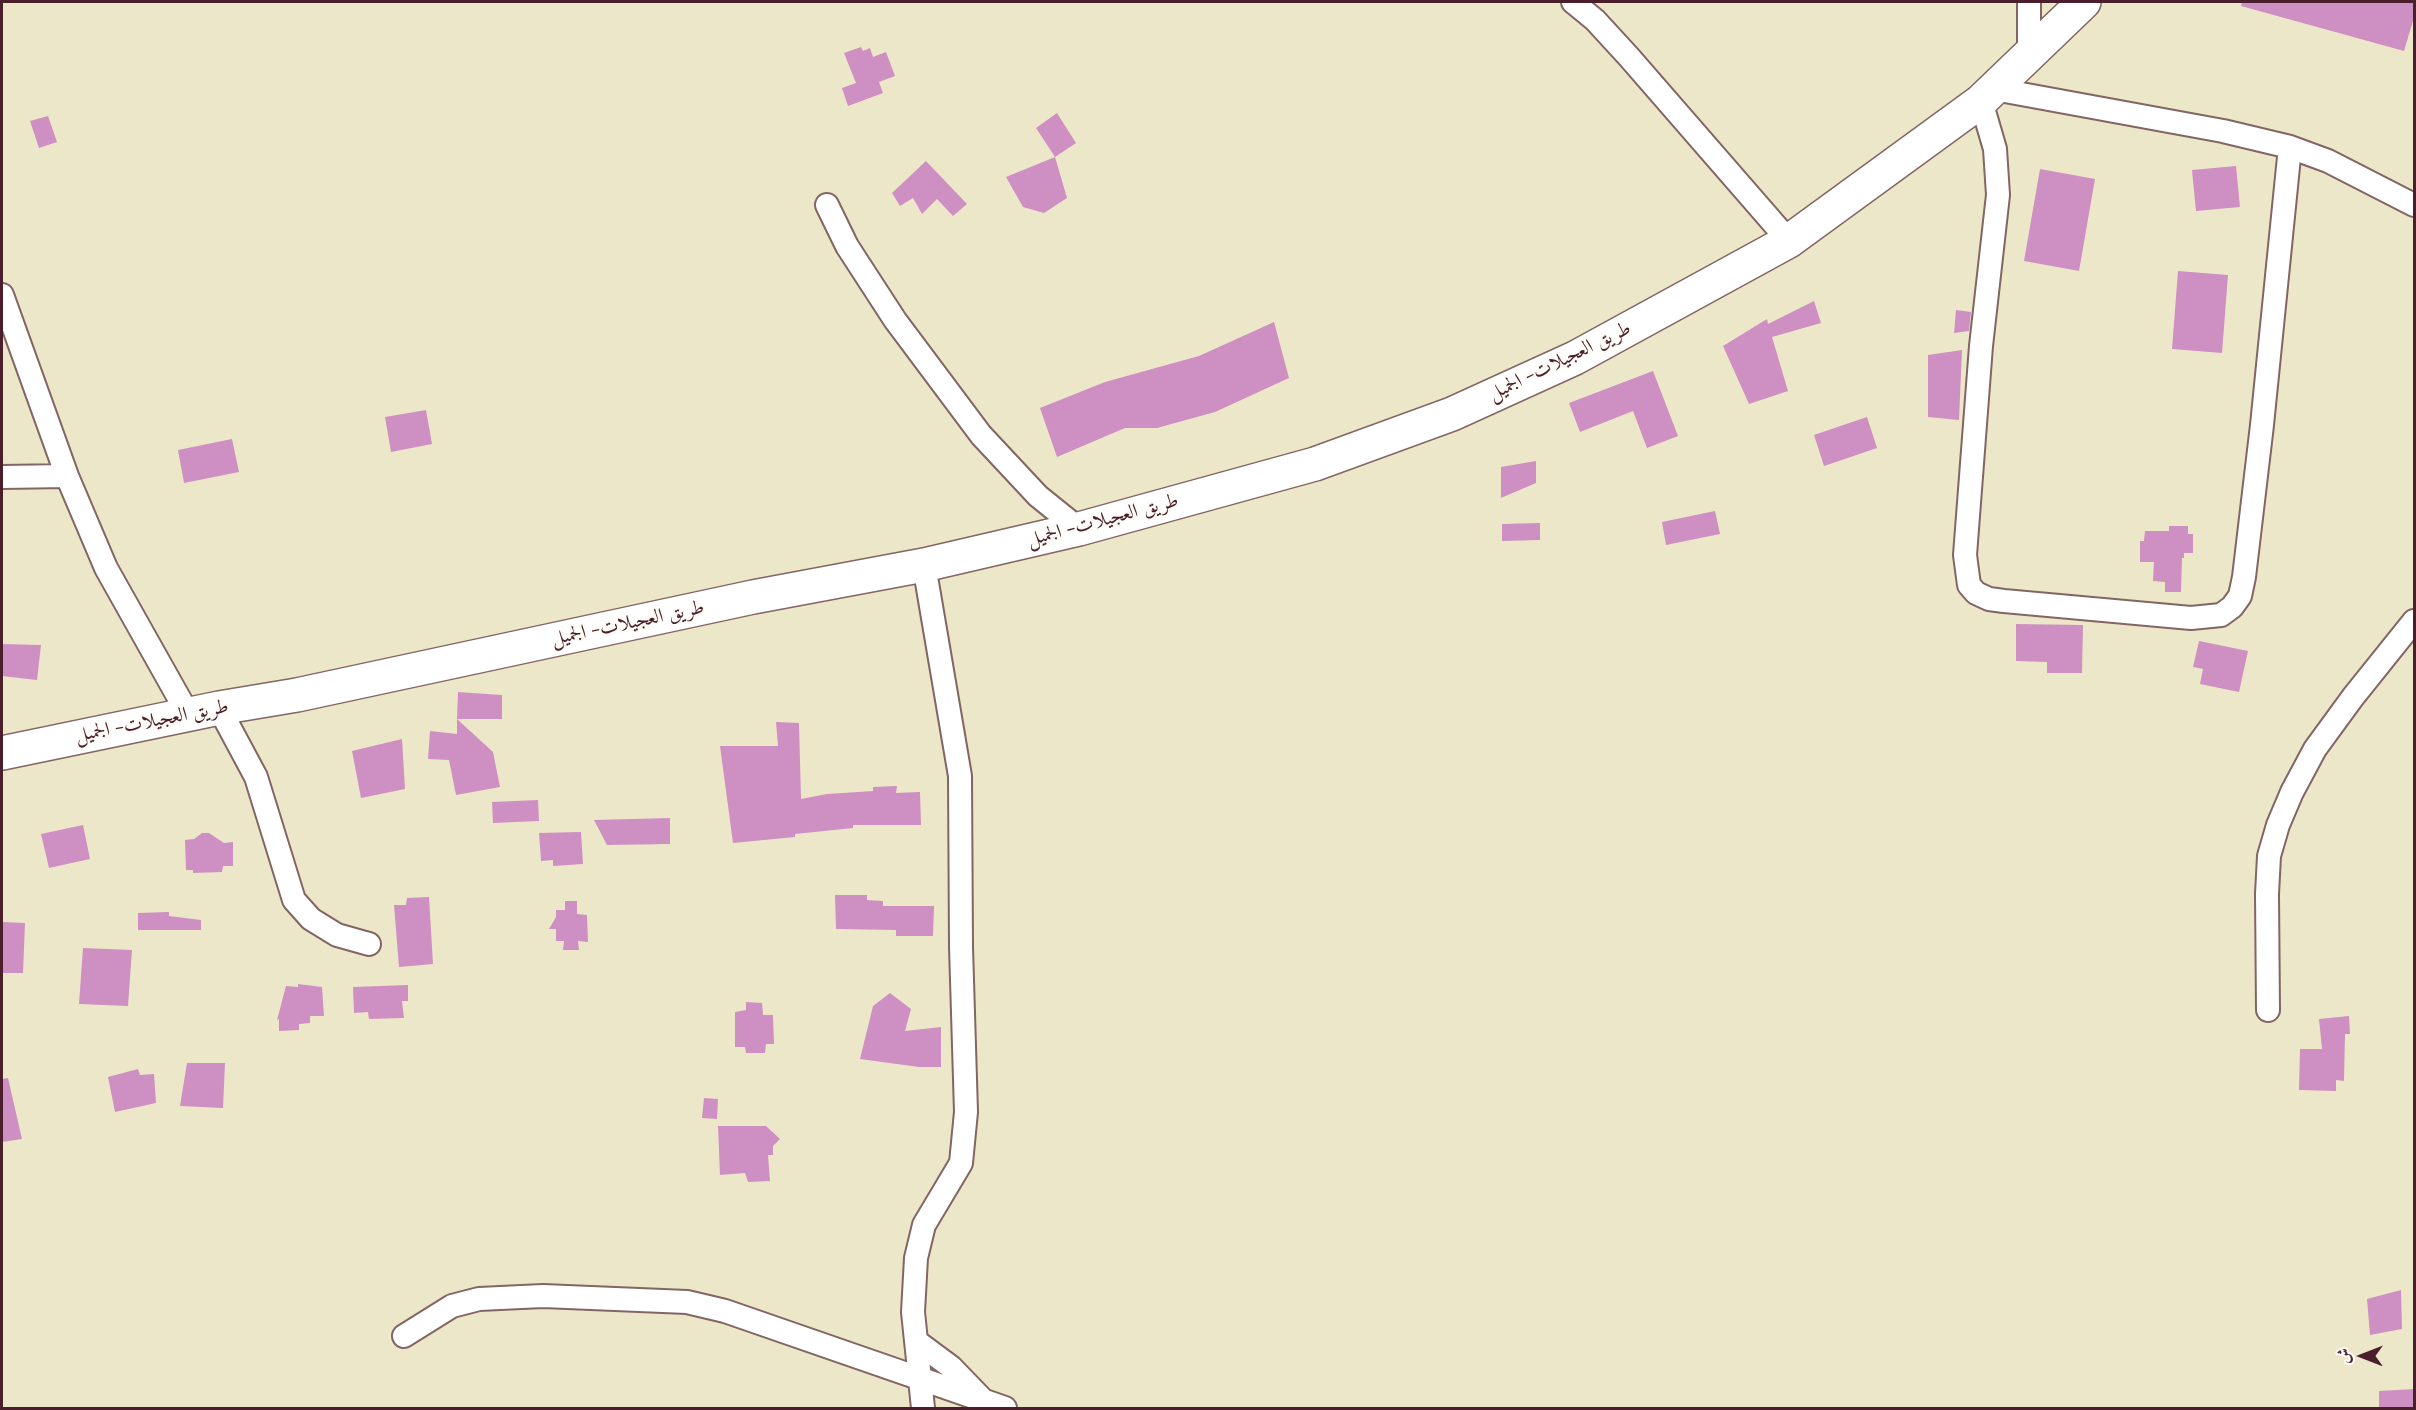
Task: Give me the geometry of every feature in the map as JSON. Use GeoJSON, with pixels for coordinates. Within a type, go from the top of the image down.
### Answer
{"type":"FeatureCollection","features":[{"type":"Feature","properties":{"kind":"main road","name":"طريق العجيلات- الجميل"},"geometry":{"type":"LineString","coordinates":[[2,753],[188,714],[297,695],[753,597],[924,565],[1079,528],[1315,464],[1452,414],[1575,358],[1789,241],[1988,95],[2084,2]]}},
{"type":"Feature","properties":{"kind":"street"},"geometry":{"type":"LineString","coordinates":[[1573,2],[1597,11],[1789,241]]}},
{"type":"Feature","properties":{"kind":"street"},"geometry":{"type":"LineString","coordinates":[[2029,2],[2029,54]]}},
{"type":"Feature","properties":{"kind":"street"},"geometry":{"type":"LineString","coordinates":[[2290,147],[2262,425],[2240,596],[2232,607],[2221,615],[2200,618],[2004,601],[1989,599],[1976,593],[1969,585],[1965,555],[1980,356],[1998,195],[1988,95],[2223,131],[2290,147],[2328,161],[2415,205]]}},
{"type":"Feature","properties":{"kind":"street"},"geometry":{"type":"LineString","coordinates":[[826,205],[847,246],[895,320],[981,435],[1038,496],[1079,528]]}},
{"type":"Feature","properties":{"kind":"street"},"geometry":{"type":"LineString","coordinates":[[2,295],[67,476],[106,568],[188,714]]}},
{"type":"Feature","properties":{"kind":"street"},"geometry":{"type":"LineString","coordinates":[[2,477],[67,476]]}},
{"type":"Feature","properties":{"kind":"street"},"geometry":{"type":"LineString","coordinates":[[923,1408],[913,1286],[919,1241],[931,1211],[961,1163],[966,1113],[961,947],[960,776],[924,565]]}},
{"type":"Feature","properties":{"kind":"street"},"geometry":{"type":"LineString","coordinates":[[2268,1010],[2269,856],[2278,825],[2292,792],[2315,749],[2353,697],[2415,621]]}},
{"type":"Feature","properties":{"kind":"street"},"geometry":{"type":"LineString","coordinates":[[219,708],[256,777],[294,900],[310,919],[337,935],[369,944]]}},
{"type":"Feature","properties":{"kind":"street"},"geometry":{"type":"LineString","coordinates":[[404,1336],[452,1306],[479,1299],[543,1296],[670,1300],[725,1311],[1005,1408]]}},
{"type":"Feature","properties":{"kind":"street"},"geometry":{"type":"LineString","coordinates":[[916,1341],[951,1367],[982,1399]]}},
{"type":"Feature","properties":{"kind":"building"},"geometry":{"type":"Polygon","coordinates":[[[2242,2],[2415,2],[2415,14],[2404,51],[2241,6],[2242,2]]]}},
{"type":"Feature","properties":{"kind":"building"},"geometry":{"type":"Polygon","coordinates":[[[861,47],[863,51],[870,48],[873,57],[886,52],[895,76],[879,82],[883,93],[848,106],[842,88],[856,83],[844,53],[861,47]]]}},
{"type":"Feature","properties":{"kind":"building"},"geometry":{"type":"Polygon","coordinates":[[[1057,113],[1076,143],[1055,157],[1036,128],[1057,113]]]}},
{"type":"Feature","properties":{"kind":"building"},"geometry":{"type":"Polygon","coordinates":[[[48,116],[57,142],[39,148],[30,121],[48,116]]]}},
{"type":"Feature","properties":{"kind":"building"},"geometry":{"type":"Polygon","coordinates":[[[1055,157],[1067,198],[1044,213],[1023,207],[1006,177],[1055,157]]]}},
{"type":"Feature","properties":{"kind":"building"},"geometry":{"type":"Polygon","coordinates":[[[926,161],[967,204],[953,216],[937,199],[922,214],[913,198],[900,206],[892,193],[926,161]]]}},
{"type":"Feature","properties":{"kind":"building"},"geometry":{"type":"Polygon","coordinates":[[[2236,166],[2240,207],[2196,211],[2192,170],[2236,166]]]}},
{"type":"Feature","properties":{"kind":"building"},"geometry":{"type":"Polygon","coordinates":[[[2040,169],[2095,179],[2079,271],[2024,261],[2040,169]]]}},
{"type":"Feature","properties":{"kind":"building"},"geometry":{"type":"Polygon","coordinates":[[[2178,271],[2228,275],[2222,353],[2172,349],[2178,271]]]}},
{"type":"Feature","properties":{"kind":"building"},"geometry":{"type":"Polygon","coordinates":[[[1814,301],[1821,323],[1772,337],[1788,391],[1749,404],[1723,346],[1767,319],[1768,324],[1814,301]]]}},
{"type":"Feature","properties":{"kind":"building"},"geometry":{"type":"Polygon","coordinates":[[[1956,310],[1971,312],[1969,331],[1954,333],[1956,310]]]}},
{"type":"Feature","properties":{"kind":"building"},"geometry":{"type":"Polygon","coordinates":[[[1274,322],[1289,378],[1215,412],[1157,428],[1125,428],[1057,457],[1040,408],[1105,382],[1199,356],[1274,322]]]}},
{"type":"Feature","properties":{"kind":"building"},"geometry":{"type":"Polygon","coordinates":[[[1962,350],[1959,420],[1928,417],[1928,355],[1962,350]]]}},
{"type":"Feature","properties":{"kind":"building"},"geometry":{"type":"Polygon","coordinates":[[[1653,371],[1678,436],[1647,448],[1633,411],[1580,432],[1569,403],[1653,371]]]}},
{"type":"Feature","properties":{"kind":"building"},"geometry":{"type":"Polygon","coordinates":[[[426,410],[432,444],[391,452],[385,417],[426,410]]]}},
{"type":"Feature","properties":{"kind":"building"},"geometry":{"type":"Polygon","coordinates":[[[1867,417],[1877,448],[1824,466],[1814,435],[1867,417]]]}},
{"type":"Feature","properties":{"kind":"building"},"geometry":{"type":"Polygon","coordinates":[[[232,439],[239,472],[184,483],[178,450],[232,439]]]}},
{"type":"Feature","properties":{"kind":"building"},"geometry":{"type":"Polygon","coordinates":[[[1536,461],[1536,483],[1501,498],[1501,467],[1536,461]]]}},
{"type":"Feature","properties":{"kind":"building"},"geometry":{"type":"Polygon","coordinates":[[[1715,511],[1720,534],[1666,545],[1662,522],[1715,511]]]}},
{"type":"Feature","properties":{"kind":"building"},"geometry":{"type":"Polygon","coordinates":[[[1540,523],[1540,540],[1502,541],[1502,524],[1540,523]]]}},
{"type":"Feature","properties":{"kind":"building"},"geometry":{"type":"Polygon","coordinates":[[[2169,526],[2188,526],[2188,534],[2193,534],[2193,553],[2184,553],[2184,558],[2182,558],[2181,592],[2165,592],[2165,582],[2153,581],[2154,562],[2140,562],[2140,541],[2144,541],[2145,531],[2169,531],[2169,526]]]}},
{"type":"Feature","properties":{"kind":"building"},"geometry":{"type":"Polygon","coordinates":[[[2016,624],[2083,625],[2082,673],[2047,673],[2047,662],[2016,661],[2016,624]]]}},
{"type":"Feature","properties":{"kind":"building"},"geometry":{"type":"Polygon","coordinates":[[[2199,641],[2248,651],[2239,692],[2200,684],[2203,669],[2193,667],[2199,641]]]}},
{"type":"Feature","properties":{"kind":"building"},"geometry":{"type":"Polygon","coordinates":[[[2,644],[41,645],[37,680],[2,676],[2,644]]]}},
{"type":"Feature","properties":{"kind":"building"},"geometry":{"type":"Polygon","coordinates":[[[458,692],[502,695],[502,719],[457,719],[458,692]]]}},
{"type":"Feature","properties":{"kind":"building"},"geometry":{"type":"Polygon","coordinates":[[[457,719],[493,752],[500,787],[456,795],[449,760],[428,759],[430,731],[457,734],[457,719]]]}},
{"type":"Feature","properties":{"kind":"building"},"geometry":{"type":"Polygon","coordinates":[[[776,722],[799,723],[801,799],[827,794],[873,791],[873,787],[897,786],[896,793],[920,792],[921,825],[853,825],[853,828],[795,834],[795,837],[733,843],[720,746],[778,746],[776,722]]]}},
{"type":"Feature","properties":{"kind":"building"},"geometry":{"type":"Polygon","coordinates":[[[402,739],[405,789],[361,798],[352,751],[402,739]]]}},
{"type":"Feature","properties":{"kind":"building"},"geometry":{"type":"Polygon","coordinates":[[[538,800],[539,821],[493,823],[492,802],[538,800]]]}},
{"type":"Feature","properties":{"kind":"building"},"geometry":{"type":"Polygon","coordinates":[[[670,818],[670,844],[607,845],[594,820],[670,818]]]}},
{"type":"Feature","properties":{"kind":"building"},"geometry":{"type":"Polygon","coordinates":[[[83,825],[90,859],[49,868],[41,834],[83,825]]]}},
{"type":"Feature","properties":{"kind":"building"},"geometry":{"type":"Polygon","coordinates":[[[581,832],[583,864],[553,866],[553,860],[541,861],[539,833],[581,832]]]}},
{"type":"Feature","properties":{"kind":"building"},"geometry":{"type":"Polygon","coordinates":[[[202,833],[209,833],[224,843],[233,842],[233,866],[223,866],[222,872],[193,873],[193,870],[186,870],[185,840],[194,839],[202,833]]]}},
{"type":"Feature","properties":{"kind":"building"},"geometry":{"type":"Polygon","coordinates":[[[835,895],[867,895],[867,900],[883,901],[883,906],[934,906],[933,936],[896,936],[896,930],[836,929],[835,895]]]}},
{"type":"Feature","properties":{"kind":"building"},"geometry":{"type":"Polygon","coordinates":[[[429,897],[433,964],[399,967],[394,905],[406,905],[407,898],[429,897]]]}},
{"type":"Feature","properties":{"kind":"building"},"geometry":{"type":"Polygon","coordinates":[[[565,901],[577,901],[577,914],[587,915],[588,942],[578,941],[579,950],[563,950],[564,941],[556,941],[556,929],[549,929],[556,917],[556,910],[565,910],[565,901]]]}},
{"type":"Feature","properties":{"kind":"building"},"geometry":{"type":"Polygon","coordinates":[[[169,912],[169,916],[201,920],[201,930],[138,930],[138,913],[169,912]]]}},
{"type":"Feature","properties":{"kind":"building"},"geometry":{"type":"Polygon","coordinates":[[[2,922],[25,923],[23,973],[2,973],[2,922]]]}},
{"type":"Feature","properties":{"kind":"building"},"geometry":{"type":"Polygon","coordinates":[[[83,948],[132,950],[128,1006],[79,1004],[83,948]]]}},
{"type":"Feature","properties":{"kind":"building"},"geometry":{"type":"Polygon","coordinates":[[[298,984],[322,987],[324,1016],[310,1016],[310,1023],[299,1024],[299,1030],[279,1031],[279,1019],[277,1020],[286,986],[298,987],[298,984]]]}},
{"type":"Feature","properties":{"kind":"building"},"geometry":{"type":"Polygon","coordinates":[[[408,985],[408,1001],[402,1001],[404,1018],[369,1019],[368,1012],[354,1013],[353,987],[408,985]]]}},
{"type":"Feature","properties":{"kind":"building"},"geometry":{"type":"Polygon","coordinates":[[[890,993],[911,1009],[905,1031],[941,1027],[941,1067],[919,1067],[860,1059],[873,1006],[890,993]]]}},
{"type":"Feature","properties":{"kind":"building"},"geometry":{"type":"Polygon","coordinates":[[[746,1002],[762,1003],[763,1015],[773,1015],[774,1044],[766,1044],[765,1053],[746,1053],[745,1047],[735,1047],[735,1012],[746,1010],[746,1002]]]}},
{"type":"Feature","properties":{"kind":"building"},"geometry":{"type":"Polygon","coordinates":[[[2349,1016],[2350,1034],[2345,1034],[2344,1081],[2336,1080],[2336,1091],[2299,1090],[2300,1049],[2322,1049],[2319,1019],[2349,1016]]]}},
{"type":"Feature","properties":{"kind":"building"},"geometry":{"type":"Polygon","coordinates":[[[187,1063],[225,1063],[223,1108],[180,1106],[187,1063]]]}},
{"type":"Feature","properties":{"kind":"building"},"geometry":{"type":"Polygon","coordinates":[[[138,1069],[140,1075],[154,1074],[156,1103],[115,1112],[108,1077],[138,1069]]]}},
{"type":"Feature","properties":{"kind":"building"},"geometry":{"type":"Polygon","coordinates":[[[8,1078],[22,1139],[2,1142],[2,1079],[8,1078]]]}},
{"type":"Feature","properties":{"kind":"building"},"geometry":{"type":"Polygon","coordinates":[[[704,1098],[718,1099],[717,1119],[702,1118],[704,1098]]]}},
{"type":"Feature","properties":{"kind":"building"},"geometry":{"type":"Polygon","coordinates":[[[718,1126],[766,1126],[780,1139],[773,1146],[773,1155],[768,1155],[770,1181],[748,1182],[745,1173],[720,1175],[718,1126]]]}},
{"type":"Feature","properties":{"kind":"building"},"geometry":{"type":"Polygon","coordinates":[[[2401,1290],[2402,1329],[2370,1335],[2367,1299],[2401,1290]]]}},
{"type":"Feature","properties":{"kind":"building"},"geometry":{"type":"Polygon","coordinates":[[[2414,1389],[2415,1408],[2379,1408],[2379,1391],[2414,1389]]]}}]}
